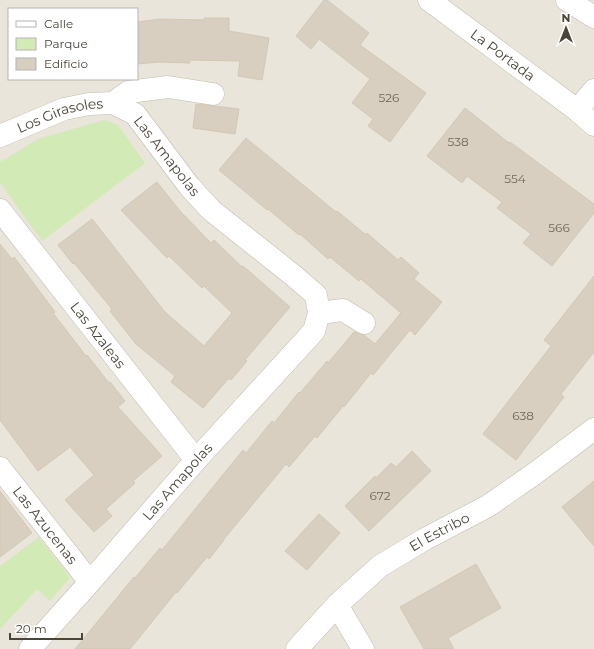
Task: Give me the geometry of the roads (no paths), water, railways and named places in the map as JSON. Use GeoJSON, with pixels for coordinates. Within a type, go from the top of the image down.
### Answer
{"type":"FeatureCollection","features":[{"type":"Feature","properties":{"kind":"street","name":"La Portada"},"geometry":{"type":"LineString","coordinates":[[429,0],[577,110],[594,125]]}},
{"type":"Feature","properties":{"kind":"street"},"geometry":{"type":"LineString","coordinates":[[568,0],[594,17]]}},
{"type":"Feature","properties":{"kind":"street","name":"Los Girasoles"},"geometry":{"type":"LineString","coordinates":[[0,136],[64,109],[89,104],[113,103],[128,92],[168,87],[213,94]]}},
{"type":"Feature","properties":{"kind":"street"},"geometry":{"type":"LineString","coordinates":[[577,110],[594,90]]}},
{"type":"Feature","properties":{"kind":"street","name":"Las Amapolas"},"geometry":{"type":"LineString","coordinates":[[30,649],[196,460],[314,331],[319,313],[316,295],[211,210],[189,186],[135,114],[113,103]]}},
{"type":"Feature","properties":{"kind":"street","name":"Las Azaleas"},"geometry":{"type":"LineString","coordinates":[[0,210],[196,460]]}},
{"type":"Feature","properties":{"kind":"street"},"geometry":{"type":"LineString","coordinates":[[319,313],[343,310],[364,323]]}},
{"type":"Feature","properties":{"kind":"street","name":"El Estribo"},"geometry":{"type":"LineString","coordinates":[[297,649],[337,605],[380,566],[425,539],[488,506],[594,429]]}},
{"type":"Feature","properties":{"kind":"street","name":"Las Azucenas"},"geometry":{"type":"LineString","coordinates":[[0,468],[90,582]]}},
{"type":"Feature","properties":{"kind":"street"},"geometry":{"type":"LineString","coordinates":[[337,605],[363,649]]}}]}
